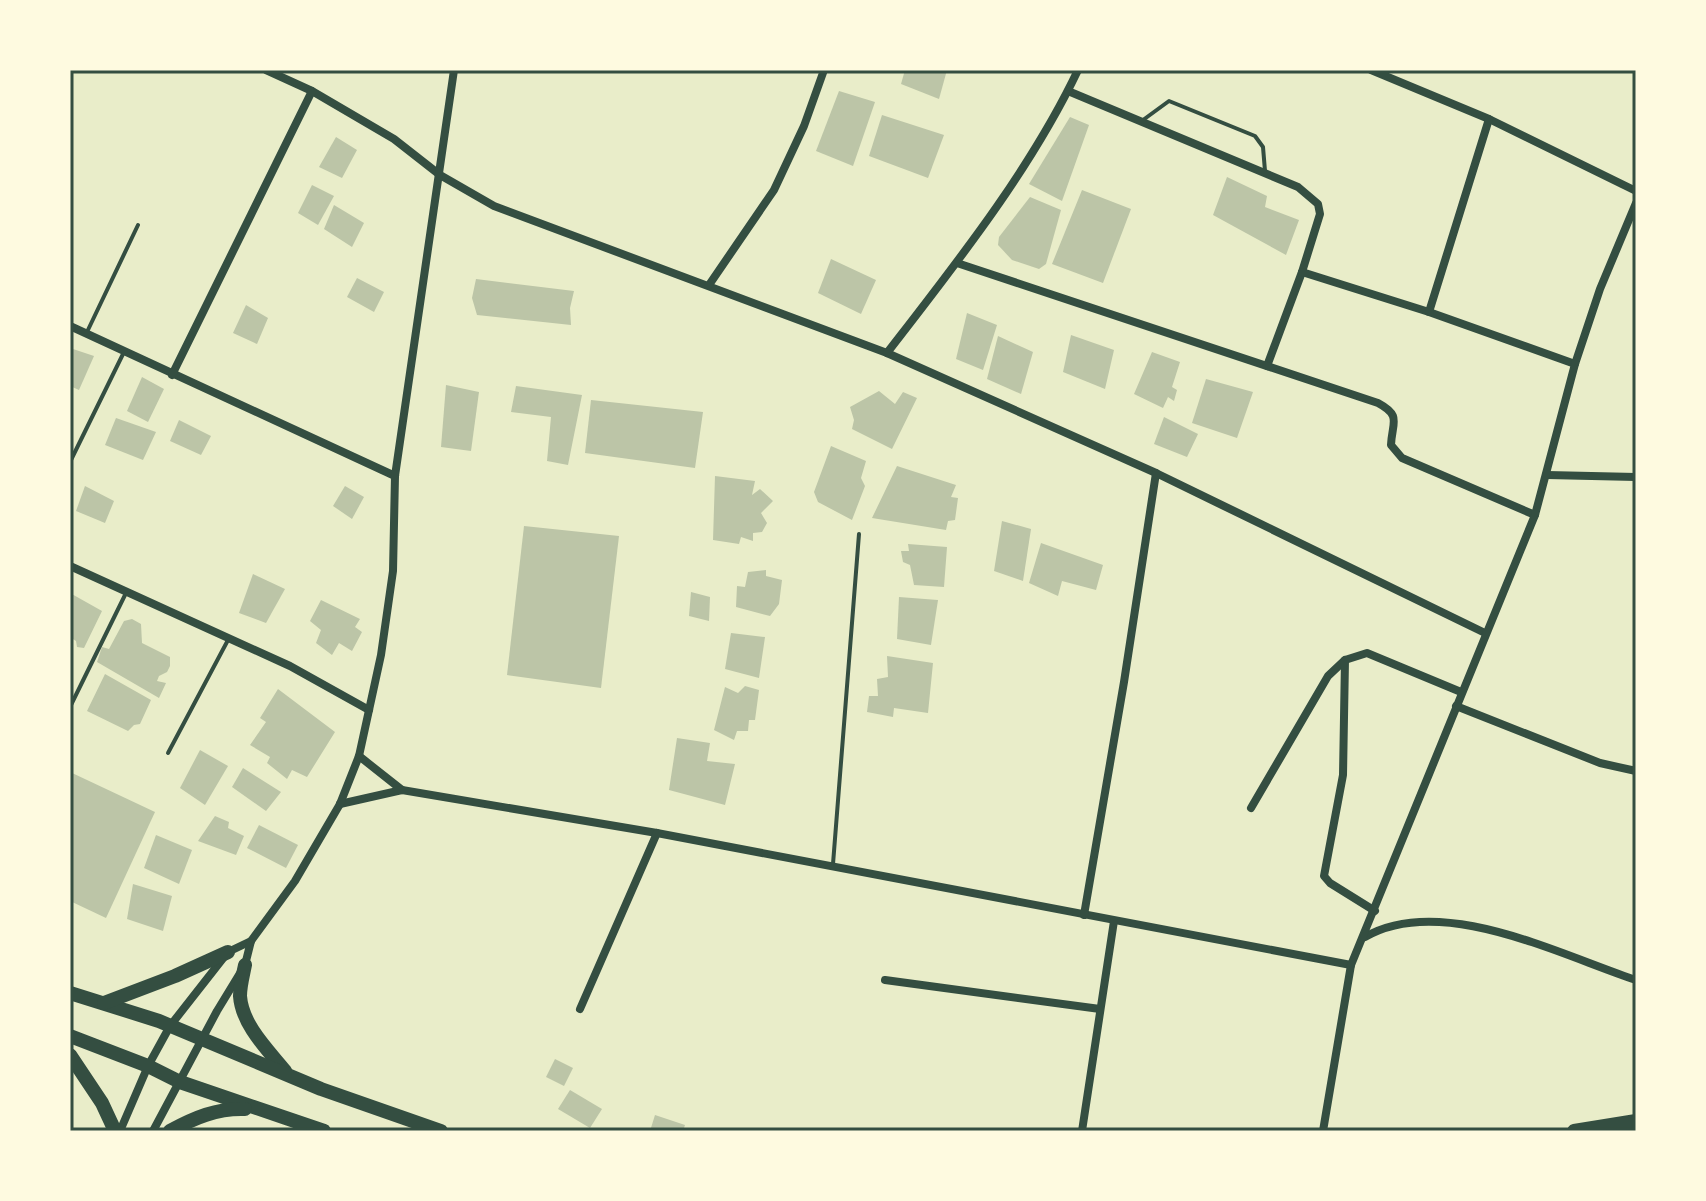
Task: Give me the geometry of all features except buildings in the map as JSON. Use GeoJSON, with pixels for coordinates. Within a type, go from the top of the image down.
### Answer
{"type":"FeatureCollection","features":[{"type":"Feature","properties":{"kind":"main road"},"geometry":{"type":"LineString","coordinates":[[104,1003],[228,952]]}},
{"type":"Feature","properties":{"kind":"main road"},"geometry":{"type":"LineString","coordinates":[[245,965],[240,998],[245,1016],[258,1039],[288,1075]]}},
{"type":"Feature","properties":{"kind":"main road"},"geometry":{"type":"LineString","coordinates":[[70,993],[170,1026],[321,1089],[441,1131]]}},
{"type":"Feature","properties":{"kind":"main road"},"geometry":{"type":"LineString","coordinates":[[70,1036],[148,1066],[180,1082],[324,1131]]}},
{"type":"Feature","properties":{"kind":"main road"},"geometry":{"type":"LineString","coordinates":[[70,1055],[118,1131]]}},
{"type":"Feature","properties":{"kind":"main road"},"geometry":{"type":"LineString","coordinates":[[170,1131],[204,1114],[229,1109],[266,1111]]}},
{"type":"Feature","properties":{"kind":"main road"},"geometry":{"type":"LineString","coordinates":[[1574,1131],[1633,1120]]}},
{"type":"Feature","properties":{"kind":"street"},"geometry":{"type":"LineString","coordinates":[[266,70],[312,91],[394,139],[440,175],[494,206],[887,353],[1156,473],[1485,633]]}},
{"type":"Feature","properties":{"kind":"street"},"geometry":{"type":"LineString","coordinates":[[153,1131],[245,965],[251,941],[295,881],[340,804],[359,756],[381,655],[393,571],[395,476],[454,70]]}},
{"type":"Feature","properties":{"kind":"street"},"geometry":{"type":"LineString","coordinates":[[709,285],[774,190],[804,126],[824,70]]}},
{"type":"Feature","properties":{"kind":"street"},"geometry":{"type":"LineString","coordinates":[[887,353],[999,203],[1078,70]]}},
{"type":"Feature","properties":{"kind":"street"},"geometry":{"type":"LineString","coordinates":[[1371,70],[1489,119],[1636,191]]}},
{"type":"Feature","properties":{"kind":"street"},"geometry":{"type":"LineString","coordinates":[[172,375],[312,91]]}},
{"type":"Feature","properties":{"kind":"street"},"geometry":{"type":"LineString","coordinates":[[1068,91],[1298,187],[1318,204],[1320,214],[1302,272],[1267,366]]}},
{"type":"Feature","properties":{"kind":"street"},"geometry":{"type":"LineString","coordinates":[[1429,312],[1489,119]]}},
{"type":"Feature","properties":{"kind":"street"},"geometry":{"type":"LineString","coordinates":[[1323,1131],[1351,965],[1535,515],[1575,364],[1600,289],[1636,203]]}},
{"type":"Feature","properties":{"kind":"street"},"geometry":{"type":"LineString","coordinates":[[957,263],[1386,407],[1395,419],[1391,445],[1402,458],[1535,515]]}},
{"type":"Feature","properties":{"kind":"street"},"geometry":{"type":"LineString","coordinates":[[1302,272],[1429,312],[1575,364]]}},
{"type":"Feature","properties":{"kind":"street"},"geometry":{"type":"LineString","coordinates":[[70,326],[395,476]]}},
{"type":"Feature","properties":{"kind":"street"},"geometry":{"type":"LineString","coordinates":[[1084,915],[1156,473]]}},
{"type":"Feature","properties":{"kind":"street"},"geometry":{"type":"LineString","coordinates":[[1547,475],[1636,477]]}},
{"type":"Feature","properties":{"kind":"street"},"geometry":{"type":"LineString","coordinates":[[70,566],[290,666],[369,710]]}},
{"type":"Feature","properties":{"kind":"street"},"geometry":{"type":"LineString","coordinates":[[1251,808],[1328,676],[1345,660],[1367,653],[1461,692]]}},
{"type":"Feature","properties":{"kind":"street"},"geometry":{"type":"LineString","coordinates":[[1345,660],[1343,775],[1324,876],[1375,911]]}},
{"type":"Feature","properties":{"kind":"street"},"geometry":{"type":"LineString","coordinates":[[1456,706],[1600,763],[1629,772],[1636,771]]}},
{"type":"Feature","properties":{"kind":"street"},"geometry":{"type":"LineString","coordinates":[[359,756],[402,790]]}},
{"type":"Feature","properties":{"kind":"street"},"geometry":{"type":"LineString","coordinates":[[340,804],[402,790],[657,833],[1351,965]]}},
{"type":"Feature","properties":{"kind":"street"},"geometry":{"type":"LineString","coordinates":[[580,1009],[657,833]]}},
{"type":"Feature","properties":{"kind":"street"},"geometry":{"type":"LineString","coordinates":[[1082,1131],[1114,921]]}},
{"type":"Feature","properties":{"kind":"street"},"geometry":{"type":"LineString","coordinates":[[1365,937],[1381,927],[1411,921],[1472,927],[1543,947],[1636,980]]}},
{"type":"Feature","properties":{"kind":"street"},"geometry":{"type":"LineString","coordinates":[[118,1131],[170,1026],[228,952],[251,941]]}},
{"type":"Feature","properties":{"kind":"street"},"geometry":{"type":"LineString","coordinates":[[885,980],[1100,1009]]}},
{"type":"Feature","properties":{"kind":"lane"},"geometry":{"type":"LineString","coordinates":[[1141,121],[1169,101],[1255,136],[1263,147],[1265,173]]}},
{"type":"Feature","properties":{"kind":"lane"},"geometry":{"type":"LineString","coordinates":[[86,334],[138,225]]}},
{"type":"Feature","properties":{"kind":"lane"},"geometry":{"type":"LineString","coordinates":[[70,462],[124,352]]}},
{"type":"Feature","properties":{"kind":"lane"},"geometry":{"type":"LineString","coordinates":[[833,867],[859,534]]}},
{"type":"Feature","properties":{"kind":"lane"},"geometry":{"type":"LineString","coordinates":[[70,707],[126,593]]}},
{"type":"Feature","properties":{"kind":"lane"},"geometry":{"type":"LineString","coordinates":[[168,753],[229,638]]}}]}
